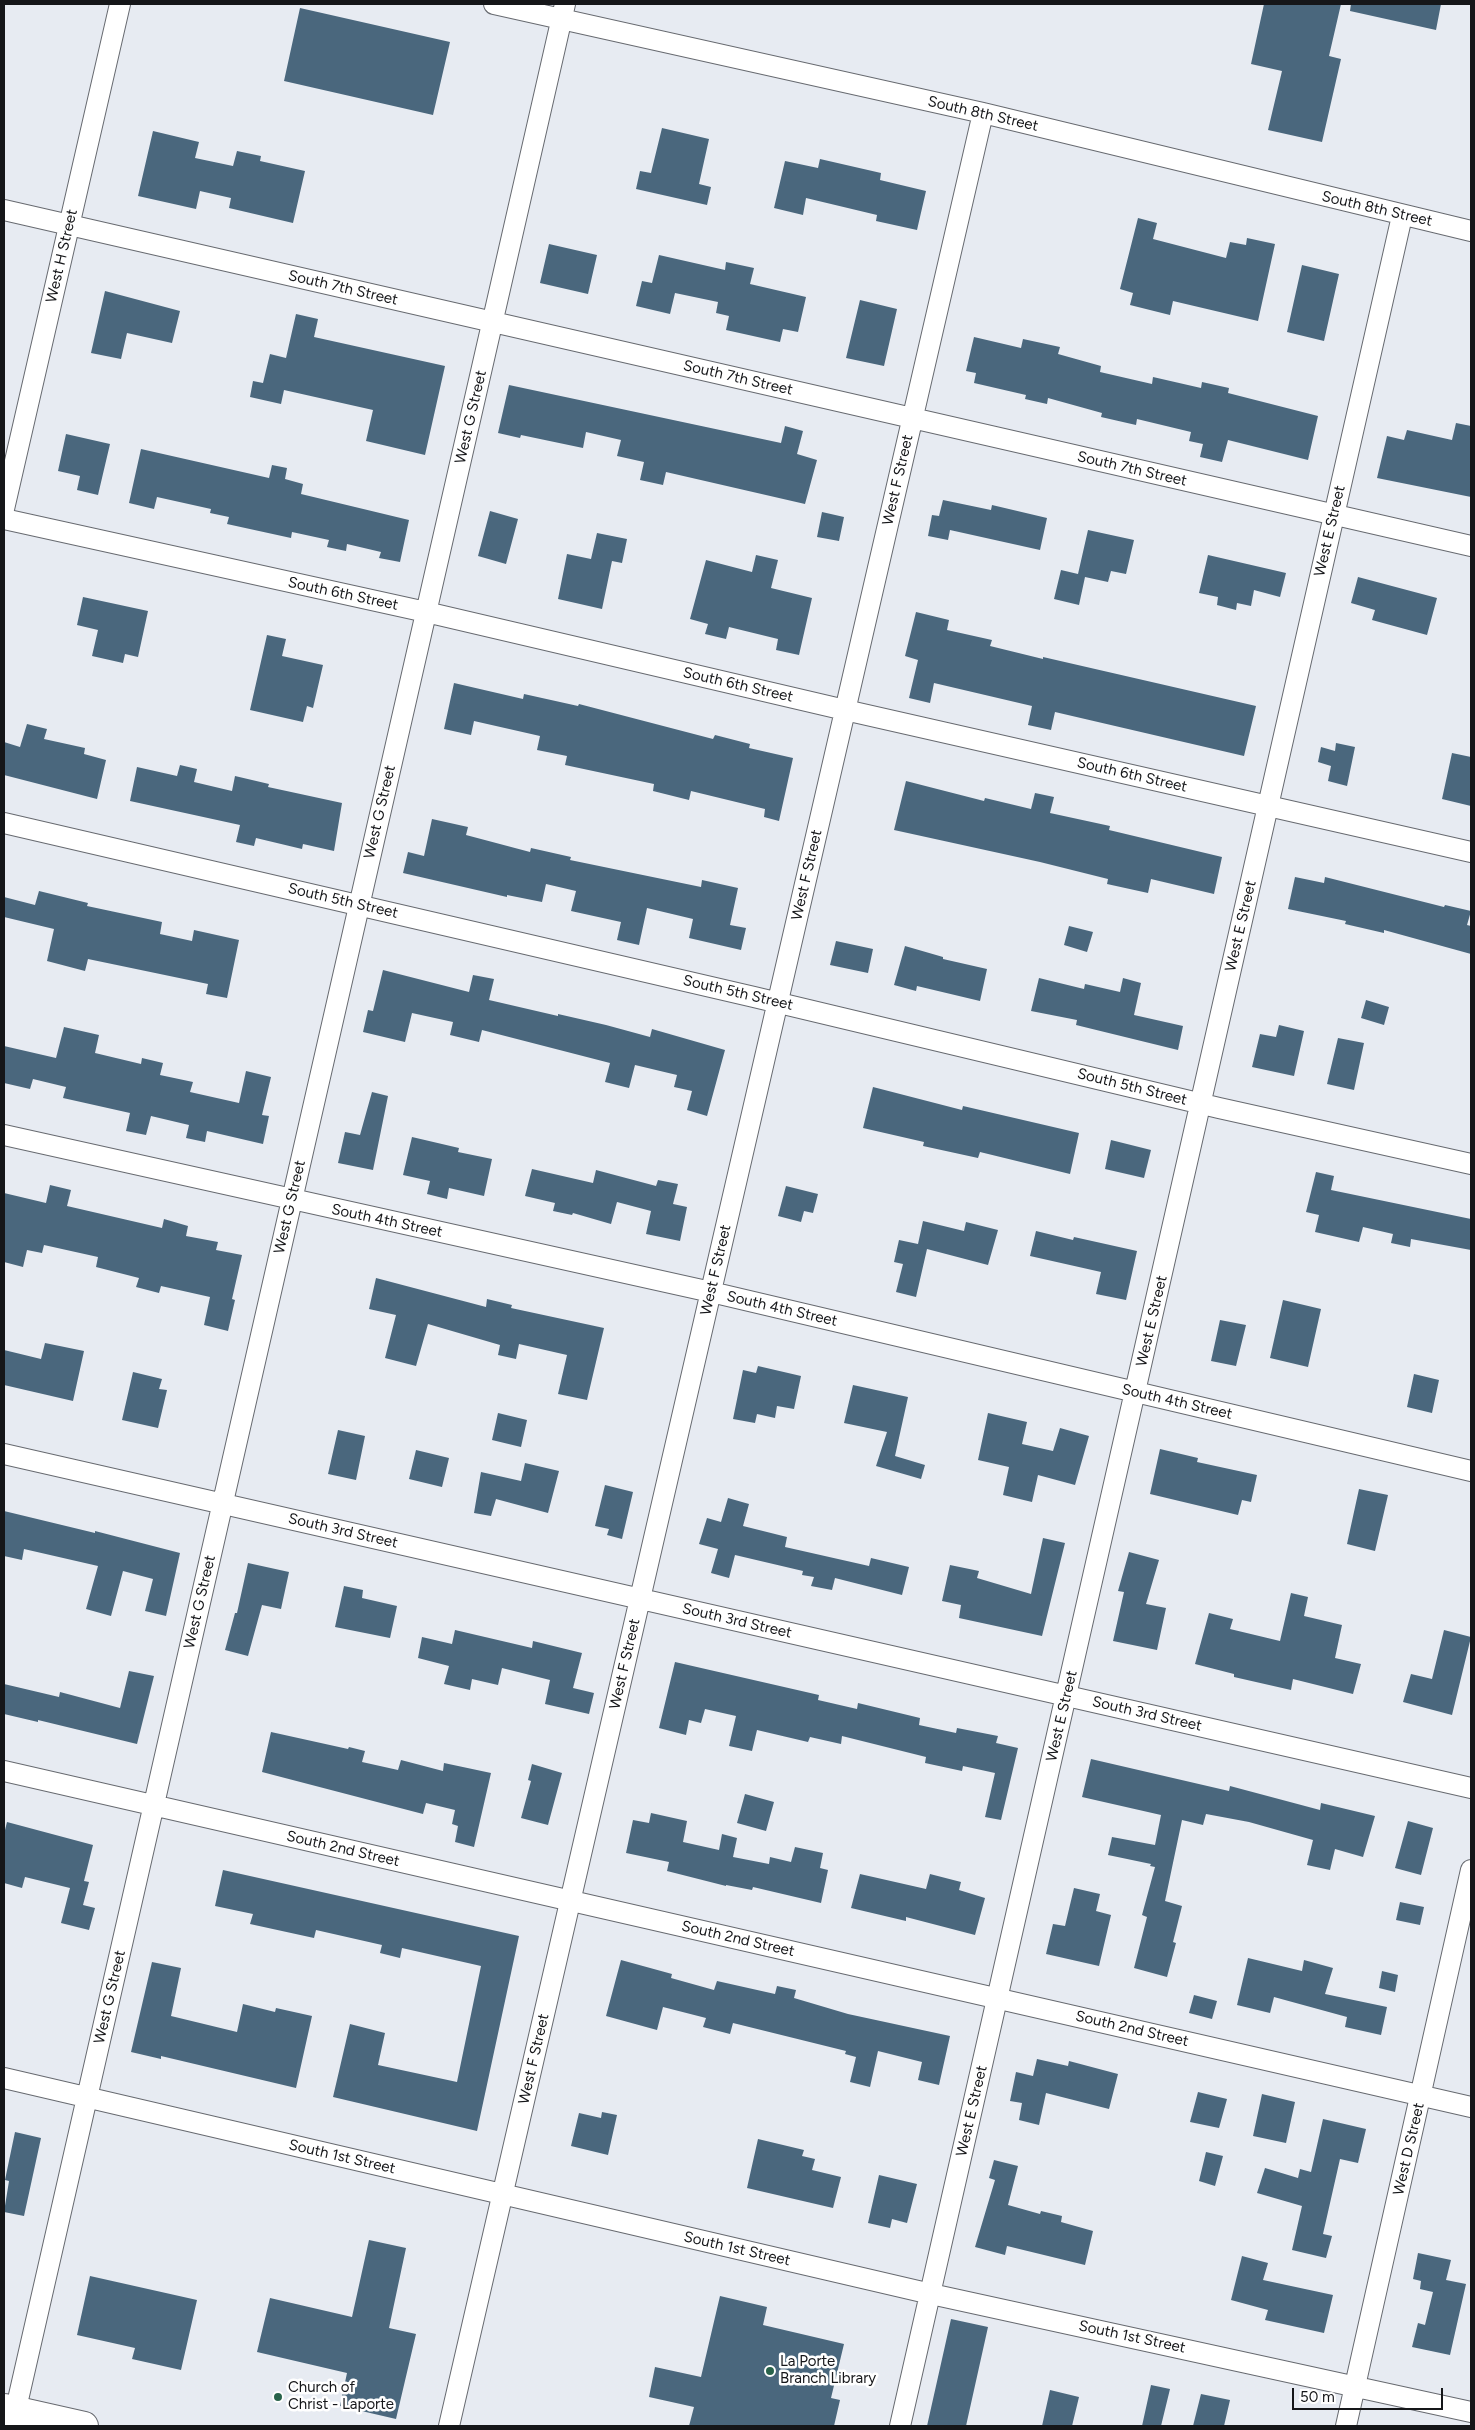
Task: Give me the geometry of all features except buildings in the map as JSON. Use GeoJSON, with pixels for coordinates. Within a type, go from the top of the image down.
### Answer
{"type":"FeatureCollection","features":[{"type":"Feature","properties":{"kind":"main road"},"geometry":{"type":"LineString","coordinates":[[10,2415],[84,2426]]}},
{"type":"Feature","properties":{"kind":"street","name":"West H Street"},"geometry":{"type":"LineString","coordinates":[[4,509],[120,4]]}},
{"type":"Feature","properties":{"kind":"street","name":"South 8th Street"},"geometry":{"type":"LineString","coordinates":[[494,4],[563,11],[1402,216],[1471,231]]}},
{"type":"Feature","properties":{"kind":"street","name":"West G Street"},"geometry":{"type":"LineString","coordinates":[[10,2415],[87,2097],[563,11]]}},
{"type":"Feature","properties":{"kind":"street","name":"West F Street"},"geometry":{"type":"LineString","coordinates":[[449,2426],[983,113]]}},
{"type":"Feature","properties":{"kind":"street","name":"South 7th Street"},"geometry":{"type":"LineString","coordinates":[[4,210],[1471,546]]}},
{"type":"Feature","properties":{"kind":"street","name":"West E Street"},"geometry":{"type":"LineString","coordinates":[[900,2426],[1402,216]]}},
{"type":"Feature","properties":{"kind":"street","name":"South 6th Street"},"geometry":{"type":"LineString","coordinates":[[4,518],[426,612],[845,710],[1471,852]]}},
{"type":"Feature","properties":{"kind":"street","name":"South 5th Street"},"geometry":{"type":"LineString","coordinates":[[4,823],[778,1002],[1201,1104],[1471,1164]]}},
{"type":"Feature","properties":{"kind":"street","name":"South 4th Street"},"geometry":{"type":"LineString","coordinates":[[4,1135],[711,1292],[1471,1471]]}},
{"type":"Feature","properties":{"kind":"street","name":"South 3rd Street"},"geometry":{"type":"LineString","coordinates":[[4,1454],[1471,1788]]}},
{"type":"Feature","properties":{"kind":"street","name":"South 2nd Street"},"geometry":{"type":"LineString","coordinates":[[4,1771],[1471,2107]]}},
{"type":"Feature","properties":{"kind":"street","name":"West D Street"},"geometry":{"type":"LineString","coordinates":[[1346,2426],[1471,1870]]}},
{"type":"Feature","properties":{"kind":"street","name":"South 1st Street"},"geometry":{"type":"LineString","coordinates":[[4,2078],[931,2294],[1471,2412]]}},
{"type":"Feature","properties":{"kind":"place","name":"La Porte Branch Library"},"geometry":{"type":"Point","coordinates":[770,2371]}},
{"type":"Feature","properties":{"kind":"place","name":"Church of Christ - Laporte"},"geometry":{"type":"Point","coordinates":[278,2397]}}]}
